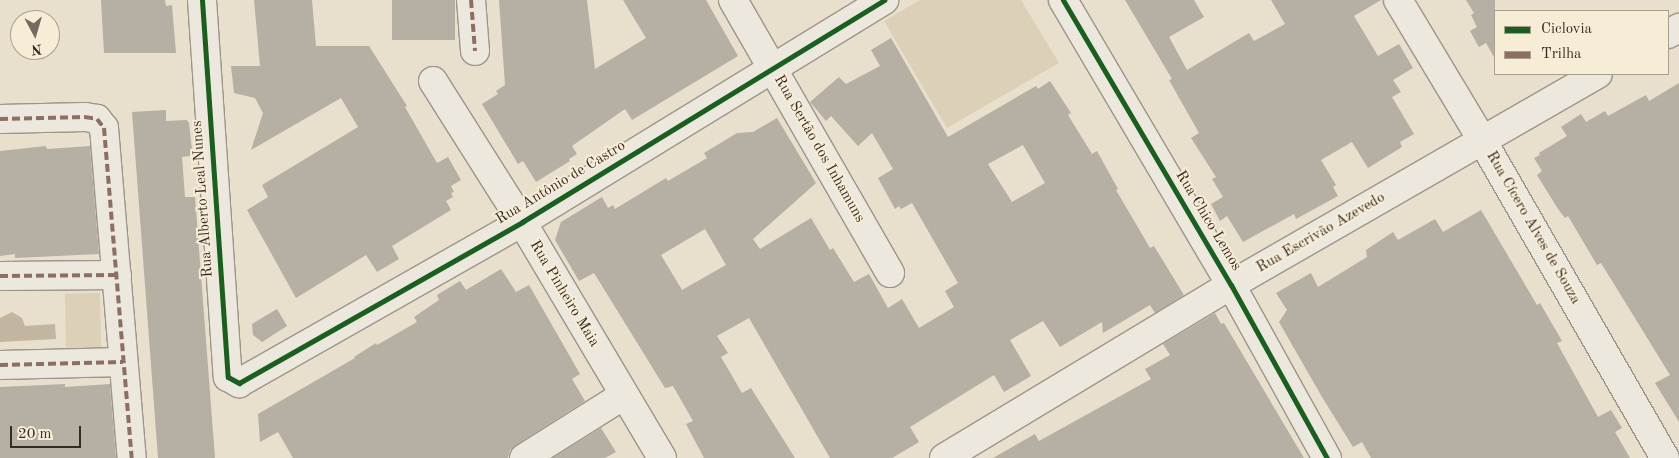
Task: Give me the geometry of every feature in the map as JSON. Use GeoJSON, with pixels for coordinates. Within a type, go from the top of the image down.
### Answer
{"type":"FeatureCollection","features":[{"type":"Feature","properties":{"kind":"street","name":"Rua Alberto Leal Nunes"},"geometry":{"type":"LineString","coordinates":[[202,0],[228,377],[235,382],[246,381]]}},
{"type":"Feature","properties":{"kind":"street"},"geometry":{"type":"LineString","coordinates":[[471,0],[475,51]]}},
{"type":"Feature","properties":{"kind":"street","name":"Rua Sertão dos Inhamuns"},"geometry":{"type":"LineString","coordinates":[[733,0],[890,273]]}},
{"type":"Feature","properties":{"kind":"street","name":"Rua Antônio de Castro"},"geometry":{"type":"LineString","coordinates":[[246,381],[391,295],[522,222],[884,0]]}},
{"type":"Feature","properties":{"kind":"street","name":"Rua Chico Lemos"},"geometry":{"type":"LineString","coordinates":[[1063,0],[1231,285],[1327,458]]}},
{"type":"Feature","properties":{"kind":"street","name":"Rua Cícero Alves de Souza"},"geometry":{"type":"LineString","coordinates":[[1398,0],[1482,140],[1665,458]]}},
{"type":"Feature","properties":{"kind":"street","name":"Rua Escrivão Azevedo"},"geometry":{"type":"LineString","coordinates":[[944,458],[1231,285],[1596,75]]}},
{"type":"Feature","properties":{"kind":"street","name":"Rua Pinheiro Maia"},"geometry":{"type":"LineString","coordinates":[[434,81],[522,222],[662,458]]}},
{"type":"Feature","properties":{"kind":"street"},"geometry":{"type":"LineString","coordinates":[[0,119],[85,117],[97,119],[102,125],[117,274],[132,458]]}},
{"type":"Feature","properties":{"kind":"street"},"geometry":{"type":"LineString","coordinates":[[0,276],[117,274]]}},
{"type":"Feature","properties":{"kind":"street"},"geometry":{"type":"LineString","coordinates":[[0,365],[123,362]]}},
{"type":"Feature","properties":{"kind":"street"},"geometry":{"type":"LineString","coordinates":[[524,458],[624,395]]}},
{"type":"Feature","properties":{"kind":"shaded area"},"geometry":{"type":"Polygon","coordinates":[[[920,0],[1021,0],[1059,63],[947,128],[884,21],[920,0]]]}},
{"type":"Feature","properties":{"kind":"shaded area"},"geometry":{"type":"Polygon","coordinates":[[[100,293],[101,348],[66,349],[65,294],[100,293]]]}},
{"type":"Feature","properties":{"kind":"shaded area"},"geometry":{"type":"Polygon","coordinates":[[[12,312],[22,318],[25,326],[55,324],[56,339],[0,342],[0,318],[12,312]]]}},
{"type":"Feature","properties":{"kind":"building"},"geometry":{"type":"Polygon","coordinates":[[[101,0],[165,0],[166,6],[172,5],[176,53],[104,53],[101,0]]]}},
{"type":"Feature","properties":{"kind":"building"},"geometry":{"type":"Polygon","coordinates":[[[254,0],[312,0],[316,46],[369,46],[407,106],[405,107],[437,163],[448,157],[461,180],[451,186],[454,192],[451,193],[453,197],[446,201],[451,210],[392,246],[399,259],[377,272],[366,255],[296,298],[247,210],[268,197],[262,185],[358,127],[341,98],[251,150],[263,113],[255,98],[234,93],[231,66],[260,66],[254,0]]]}},
{"type":"Feature","properties":{"kind":"building"},"geometry":{"type":"Polygon","coordinates":[[[392,0],[455,0],[455,40],[392,40],[392,0]]]}},
{"type":"Feature","properties":{"kind":"building"},"geometry":{"type":"Polygon","coordinates":[[[499,0],[587,0],[595,69],[646,38],[623,0],[706,0],[738,56],[632,120],[625,109],[572,146],[577,154],[569,159],[570,161],[536,182],[523,161],[518,164],[482,104],[498,94],[496,91],[505,85],[499,0]]]}},
{"type":"Feature","properties":{"kind":"building"},"geometry":{"type":"Polygon","coordinates":[[[1125,0],[1194,0],[1204,17],[1169,37],[1187,70],[1249,33],[1254,41],[1285,24],[1271,0],[1381,0],[1354,16],[1378,56],[1399,44],[1413,68],[1393,80],[1401,92],[1392,97],[1414,134],[1400,142],[1402,147],[1368,168],[1352,142],[1321,160],[1336,185],[1333,187],[1338,196],[1296,219],[1294,214],[1243,242],[1227,216],[1220,221],[1211,204],[1223,197],[1212,179],[1216,177],[1191,138],[1199,133],[1169,80],[1172,79],[1125,0]]]}},
{"type":"Feature","properties":{"kind":"building"},"geometry":{"type":"Polygon","coordinates":[[[1466,0],[1495,0],[1494,57],[1486,43],[1479,47],[1470,31],[1477,27],[1471,15],[1474,13],[1466,0]]]}},
{"type":"Feature","properties":{"kind":"building"},"geometry":{"type":"Polygon","coordinates":[[[891,38],[948,137],[1036,86],[1038,89],[1050,81],[1071,113],[1068,115],[1092,154],[1097,151],[1118,189],[1116,190],[1150,248],[1154,246],[1184,295],[1155,313],[1150,305],[1103,333],[1102,322],[1060,347],[1043,321],[1010,340],[1031,376],[1004,392],[994,375],[910,427],[919,442],[892,458],[830,458],[749,318],[717,336],[728,353],[721,357],[742,393],[751,388],[795,458],[704,458],[686,424],[693,421],[673,386],[665,388],[594,273],[579,281],[555,240],[561,222],[602,197],[608,208],[613,205],[615,209],[666,178],[668,181],[707,158],[704,153],[737,133],[753,132],[777,118],[816,183],[753,239],[760,249],[811,218],[830,250],[833,248],[854,282],[869,274],[888,308],[902,299],[919,328],[954,307],[945,291],[958,283],[912,203],[901,209],[899,206],[895,209],[878,178],[893,169],[872,133],[858,146],[831,116],[826,121],[810,102],[839,77],[846,84],[880,66],[871,50],[891,38]],[[1023,145],[988,164],[1012,202],[1045,183],[1023,145]],[[705,229],[661,255],[682,290],[726,265],[705,229]]]}},
{"type":"Feature","properties":{"kind":"building"},"geometry":{"type":"Polygon","coordinates":[[[1679,83],[1679,422],[1655,383],[1670,375],[1601,263],[1597,265],[1568,216],[1565,218],[1558,209],[1537,175],[1542,171],[1534,158],[1567,136],[1561,127],[1581,114],[1586,122],[1605,111],[1608,116],[1646,95],[1649,101],[1679,83]]]}},
{"type":"Feature","properties":{"kind":"building"},"geometry":{"type":"Polygon","coordinates":[[[166,110],[166,121],[187,120],[189,123],[192,150],[190,150],[190,156],[182,157],[185,197],[195,197],[215,458],[158,458],[132,112],[166,110]]]}},
{"type":"Feature","properties":{"kind":"building"},"geometry":{"type":"Polygon","coordinates":[[[46,146],[47,149],[90,146],[99,254],[15,258],[15,254],[0,256],[0,151],[46,146]]]}},
{"type":"Feature","properties":{"kind":"building"},"geometry":{"type":"Polygon","coordinates":[[[1481,210],[1537,305],[1540,303],[1562,341],[1557,343],[1598,417],[1611,410],[1622,428],[1615,432],[1630,458],[1371,458],[1362,442],[1353,447],[1322,397],[1279,322],[1287,310],[1276,293],[1311,273],[1318,287],[1367,257],[1366,250],[1393,232],[1398,240],[1435,219],[1443,232],[1481,210]]]}},
{"type":"Feature","properties":{"kind":"building"},"geometry":{"type":"Polygon","coordinates":[[[501,269],[516,292],[529,285],[580,374],[572,379],[585,401],[516,445],[510,450],[508,458],[293,458],[278,432],[260,442],[258,414],[355,358],[376,343],[377,345],[417,322],[414,317],[439,300],[437,295],[460,281],[466,290],[501,269]]]}},
{"type":"Feature","properties":{"kind":"building"},"geometry":{"type":"Polygon","coordinates":[[[277,309],[287,326],[262,342],[253,335],[252,324],[277,309]]]}},
{"type":"Feature","properties":{"kind":"building"},"geometry":{"type":"Polygon","coordinates":[[[1215,313],[1221,324],[1224,323],[1304,458],[993,458],[1035,434],[1039,441],[1151,379],[1145,369],[1170,355],[1163,344],[1215,313]]]}},
{"type":"Feature","properties":{"kind":"building"},"geometry":{"type":"Polygon","coordinates":[[[65,384],[65,387],[110,384],[116,458],[0,458],[0,387],[65,384]]]}},
{"type":"Feature","properties":{"kind":"building"},"geometry":{"type":"Polygon","coordinates":[[[601,428],[616,452],[605,458],[553,458],[601,428]]]}},
{"type":"Feature","properties":{"kind":"marked path"},"geometry":{"type":"LineString","coordinates":[[471,0],[475,51]]}},
{"type":"Feature","properties":{"kind":"marked path"},"geometry":{"type":"LineString","coordinates":[[0,119],[85,117],[97,119],[104,128],[132,458]]}},
{"type":"Feature","properties":{"kind":"marked path"},"geometry":{"type":"LineString","coordinates":[[0,276],[117,275]]}},
{"type":"Feature","properties":{"kind":"marked path"},"geometry":{"type":"LineString","coordinates":[[0,365],[123,362]]}},
{"type":"Feature","properties":{"kind":"cycle path"},"geometry":{"type":"LineString","coordinates":[[202,0],[228,377],[239,383],[522,222],[884,0]]}},
{"type":"Feature","properties":{"kind":"cycle path"},"geometry":{"type":"LineString","coordinates":[[1063,0],[1231,285],[1327,458]]}}]}
